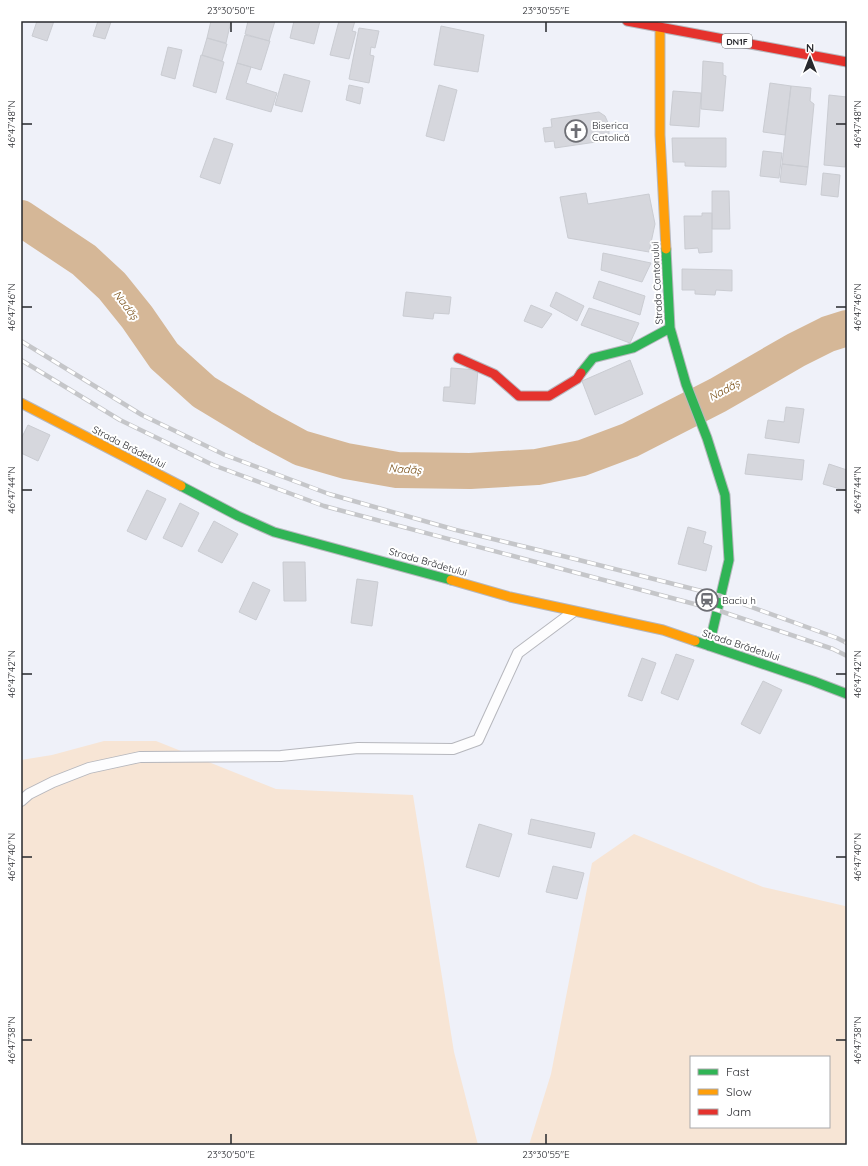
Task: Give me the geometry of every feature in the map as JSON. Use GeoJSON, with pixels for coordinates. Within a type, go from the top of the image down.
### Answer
{"type":"FeatureCollection","features":[{"type":"Feature","properties":{"kind":"street","name":"DN1F"},"geometry":{"type":"LineString","coordinates":[[627,21],[847,62]]}},
{"type":"Feature","properties":{"kind":"street","name":"Strada Cantonului"},"geometry":{"type":"LineString","coordinates":[[660,27],[660,135],[670,328],[686,384],[707,438],[725,495],[730,560],[709,646]]}},
{"type":"Feature","properties":{"kind":"street"},"geometry":{"type":"LineString","coordinates":[[458,358],[494,374],[519,396],[549,396],[577,379],[593,358],[632,348],[670,328]]}},
{"type":"Feature","properties":{"kind":"street","name":"Strada Brădetului"},"geometry":{"type":"LineString","coordinates":[[21,403],[238,516],[274,532],[510,597],[573,612],[663,630],[847,694]]}},
{"type":"Feature","properties":{"kind":"lane"},"geometry":{"type":"LineString","coordinates":[[21,801],[29,794],[53,782],[89,768],[140,757],[281,756],[358,748],[453,749],[478,740],[518,653],[573,612]]}},
{"type":"Feature","properties":{"kind":"shaded area"},"geometry":{"type":"Polygon","coordinates":[[[104,741],[156,741],[276,789],[413,795],[454,1052],[478,1145],[21,1145],[21,760],[52,755],[104,741]]]}},
{"type":"Feature","properties":{"kind":"shaded area"},"geometry":{"type":"Polygon","coordinates":[[[634,834],[763,887],[845,906],[847,908],[847,1145],[529,1145],[551,1074],[592,863],[634,834]]]}},
{"type":"Feature","properties":{"kind":"building"},"geometry":{"type":"Polygon","coordinates":[[[37,21],[54,21],[47,41],[32,36],[37,21]]]}},
{"type":"Feature","properties":{"kind":"building"},"geometry":{"type":"Polygon","coordinates":[[[98,21],[111,22],[105,39],[93,36],[98,21]]]}},
{"type":"Feature","properties":{"kind":"building"},"geometry":{"type":"Polygon","coordinates":[[[211,21],[231,21],[226,43],[207,38],[211,21]]]}},
{"type":"Feature","properties":{"kind":"building"},"geometry":{"type":"Polygon","coordinates":[[[248,21],[275,21],[269,41],[245,34],[248,21]]]}},
{"type":"Feature","properties":{"kind":"building"},"geometry":{"type":"Polygon","coordinates":[[[294,21],[320,21],[314,44],[290,38],[294,21]]]}},
{"type":"Feature","properties":{"kind":"building"},"geometry":{"type":"Polygon","coordinates":[[[339,21],[355,21],[352,31],[356,32],[349,59],[330,55],[339,21]]]}},
{"type":"Feature","properties":{"kind":"building"},"geometry":{"type":"Polygon","coordinates":[[[441,26],[484,35],[478,72],[434,65],[441,26]]]}},
{"type":"Feature","properties":{"kind":"building"},"geometry":{"type":"Polygon","coordinates":[[[359,28],[379,31],[375,48],[371,47],[370,55],[374,56],[369,83],[349,79],[359,28]]]}},
{"type":"Feature","properties":{"kind":"building"},"geometry":{"type":"Polygon","coordinates":[[[245,35],[270,41],[261,70],[237,63],[245,35]]]}},
{"type":"Feature","properties":{"kind":"building"},"geometry":{"type":"Polygon","coordinates":[[[207,38],[227,44],[222,61],[202,55],[207,38]]]}},
{"type":"Feature","properties":{"kind":"building"},"geometry":{"type":"Polygon","coordinates":[[[168,47],[182,50],[175,79],[161,75],[168,47]]]}},
{"type":"Feature","properties":{"kind":"building"},"geometry":{"type":"Polygon","coordinates":[[[201,55],[224,62],[216,93],[193,86],[201,55]]]}},
{"type":"Feature","properties":{"kind":"building"},"geometry":{"type":"Polygon","coordinates":[[[703,61],[723,63],[723,75],[726,76],[723,111],[701,109],[703,61]]]}},
{"type":"Feature","properties":{"kind":"building"},"geometry":{"type":"Polygon","coordinates":[[[237,63],[251,67],[246,83],[277,93],[271,112],[226,99],[237,63]]]}},
{"type":"Feature","properties":{"kind":"building"},"geometry":{"type":"Polygon","coordinates":[[[284,74],[310,81],[302,112],[275,105],[284,74]]]}},
{"type":"Feature","properties":{"kind":"building"},"geometry":{"type":"Polygon","coordinates":[[[770,83],[791,86],[785,135],[763,132],[770,83]]]}},
{"type":"Feature","properties":{"kind":"building"},"geometry":{"type":"Polygon","coordinates":[[[349,85],[363,88],[360,104],[346,100],[349,85]]]}},
{"type":"Feature","properties":{"kind":"building"},"geometry":{"type":"Polygon","coordinates":[[[439,85],[457,90],[444,141],[426,136],[439,85]]]}},
{"type":"Feature","properties":{"kind":"building"},"geometry":{"type":"Polygon","coordinates":[[[791,86],[811,88],[810,101],[814,104],[808,167],[782,164],[791,86]]]}},
{"type":"Feature","properties":{"kind":"building"},"geometry":{"type":"Polygon","coordinates":[[[673,91],[701,93],[699,127],[670,125],[673,91]]]}},
{"type":"Feature","properties":{"kind":"building"},"geometry":{"type":"Polygon","coordinates":[[[829,95],[847,97],[847,149],[845,167],[824,165],[829,95]]]}},
{"type":"Feature","properties":{"kind":"building","name":"Biserica Catolică"},"geometry":{"type":"Polygon","coordinates":[[[599,112],[605,116],[609,125],[609,134],[603,141],[555,148],[554,141],[545,142],[543,128],[552,127],[551,119],[599,112]]]}},
{"type":"Feature","properties":{"kind":"building"},"geometry":{"type":"Polygon","coordinates":[[[214,138],[233,144],[220,184],[200,177],[214,138]]]}},
{"type":"Feature","properties":{"kind":"building"},"geometry":{"type":"Polygon","coordinates":[[[672,138],[726,138],[726,167],[685,166],[685,162],[673,162],[672,138]]]}},
{"type":"Feature","properties":{"kind":"building"},"geometry":{"type":"Polygon","coordinates":[[[763,151],[782,153],[779,178],[760,176],[763,151]]]}},
{"type":"Feature","properties":{"kind":"building"},"geometry":{"type":"Polygon","coordinates":[[[782,164],[808,167],[806,185],[780,182],[782,164]]]}},
{"type":"Feature","properties":{"kind":"building"},"geometry":{"type":"Polygon","coordinates":[[[823,173],[840,175],[838,197],[821,195],[823,173]]]}},
{"type":"Feature","properties":{"kind":"building"},"geometry":{"type":"Polygon","coordinates":[[[712,191],[729,191],[730,229],[712,229],[712,191]]]}},
{"type":"Feature","properties":{"kind":"building"},"geometry":{"type":"Polygon","coordinates":[[[586,193],[588,204],[649,194],[655,224],[649,252],[568,238],[560,197],[586,193]]]}},
{"type":"Feature","properties":{"kind":"building"},"geometry":{"type":"Polygon","coordinates":[[[702,213],[712,213],[712,252],[699,253],[698,248],[685,249],[684,216],[702,216],[702,213]]]}},
{"type":"Feature","properties":{"kind":"building"},"geometry":{"type":"Polygon","coordinates":[[[603,253],[651,263],[642,282],[601,270],[603,253]]]}},
{"type":"Feature","properties":{"kind":"building"},"geometry":{"type":"Polygon","coordinates":[[[682,269],[732,270],[732,291],[716,290],[715,295],[695,294],[695,290],[682,290],[682,269]]]}},
{"type":"Feature","properties":{"kind":"building"},"geometry":{"type":"Polygon","coordinates":[[[599,281],[645,296],[640,315],[593,298],[599,281]]]}},
{"type":"Feature","properties":{"kind":"building"},"geometry":{"type":"Polygon","coordinates":[[[406,292],[451,297],[449,314],[434,313],[433,319],[403,316],[406,292]]]}},
{"type":"Feature","properties":{"kind":"building"},"geometry":{"type":"Polygon","coordinates":[[[556,292],[584,306],[577,321],[550,306],[556,292]]]}},
{"type":"Feature","properties":{"kind":"building"},"geometry":{"type":"Polygon","coordinates":[[[531,305],[552,314],[542,328],[524,321],[531,305]]]}},
{"type":"Feature","properties":{"kind":"building"},"geometry":{"type":"Polygon","coordinates":[[[589,308],[639,323],[630,343],[581,325],[589,308]]]}},
{"type":"Feature","properties":{"kind":"building"},"geometry":{"type":"Polygon","coordinates":[[[630,360],[643,394],[595,415],[582,381],[630,360]]]}},
{"type":"Feature","properties":{"kind":"building"},"geometry":{"type":"Polygon","coordinates":[[[451,368],[478,370],[475,404],[443,401],[444,387],[450,387],[451,368]]]}},
{"type":"Feature","properties":{"kind":"building"},"geometry":{"type":"Polygon","coordinates":[[[786,407],[804,409],[799,443],[765,438],[768,420],[784,422],[786,407]]]}},
{"type":"Feature","properties":{"kind":"building"},"geometry":{"type":"Polygon","coordinates":[[[28,425],[50,435],[38,461],[21,453],[21,439],[28,425]]]}},
{"type":"Feature","properties":{"kind":"building"},"geometry":{"type":"Polygon","coordinates":[[[748,454],[804,460],[802,480],[745,474],[748,454]]]}},
{"type":"Feature","properties":{"kind":"building"},"geometry":{"type":"Polygon","coordinates":[[[829,464],[847,470],[847,491],[823,484],[829,464]]]}},
{"type":"Feature","properties":{"kind":"building"},"geometry":{"type":"Polygon","coordinates":[[[147,490],[166,499],[146,540],[127,531],[147,490]]]}},
{"type":"Feature","properties":{"kind":"building"},"geometry":{"type":"Polygon","coordinates":[[[180,503],[199,513],[182,547],[163,538],[180,503]]]}},
{"type":"Feature","properties":{"kind":"building"},"geometry":{"type":"Polygon","coordinates":[[[214,521],[238,534],[222,563],[198,551],[214,521]]]}},
{"type":"Feature","properties":{"kind":"building"},"geometry":{"type":"Polygon","coordinates":[[[688,527],[706,532],[703,543],[712,546],[706,571],[678,564],[688,527]]]}},
{"type":"Feature","properties":{"kind":"building"},"geometry":{"type":"Polygon","coordinates":[[[283,562],[305,562],[306,601],[284,601],[283,562]]]}},
{"type":"Feature","properties":{"kind":"building"},"geometry":{"type":"Polygon","coordinates":[[[357,579],[378,582],[372,626],[351,623],[357,579]]]}},
{"type":"Feature","properties":{"kind":"building"},"geometry":{"type":"Polygon","coordinates":[[[253,582],[270,590],[256,620],[239,612],[253,582]]]}},
{"type":"Feature","properties":{"kind":"building"},"geometry":{"type":"Polygon","coordinates":[[[676,654],[694,660],[678,700],[661,693],[676,654]]]}},
{"type":"Feature","properties":{"kind":"building"},"geometry":{"type":"Polygon","coordinates":[[[642,658],[656,663],[642,701],[628,696],[642,658]]]}},
{"type":"Feature","properties":{"kind":"building"},"geometry":{"type":"Polygon","coordinates":[[[763,681],[782,690],[760,734],[741,724],[763,681]]]}},
{"type":"Feature","properties":{"kind":"building"},"geometry":{"type":"Polygon","coordinates":[[[531,819],[595,833],[591,848],[528,834],[531,819]]]}},
{"type":"Feature","properties":{"kind":"building"},"geometry":{"type":"Polygon","coordinates":[[[479,824],[512,834],[499,877],[466,867],[479,824]]]}},
{"type":"Feature","properties":{"kind":"building"},"geometry":{"type":"Polygon","coordinates":[[[553,866],[584,873],[577,899],[546,892],[553,866]]]}},
{"type":"Feature","properties":{"kind":"waterway","name":"Nadăș"},"geometry":{"type":"LineString","coordinates":[[21,218],[84,260],[112,286],[137,317],[164,356],[204,392],[262,427],[301,448],[346,461],[397,470],[470,471],[537,467],[582,458],[630,440],[718,395],[796,350],[828,334],[847,328]]}},
{"type":"Feature","properties":{"kind":"railway"},"geometry":{"type":"LineString","coordinates":[[21,341],[142,415],[225,455],[329,494],[456,530],[721,596],[847,643]]}},
{"type":"Feature","properties":{"kind":"railway"},"geometry":{"type":"LineString","coordinates":[[21,360],[120,420],[213,465],[324,506],[717,610],[833,649],[847,656]]}},
{"type":"Feature","properties":{"kind":"traffic: fast"},"geometry":{"type":"LineString","coordinates":[[666,249],[670,328],[686,384],[707,438],[725,495],[729,560],[709,646]]}},
{"type":"Feature","properties":{"kind":"traffic: fast"},"geometry":{"type":"LineString","coordinates":[[581,373],[593,358],[633,348],[670,328]]}},
{"type":"Feature","properties":{"kind":"traffic: fast"},"geometry":{"type":"LineString","coordinates":[[181,486],[238,516],[274,532],[451,580]]}},
{"type":"Feature","properties":{"kind":"traffic: fast"},"geometry":{"type":"LineString","coordinates":[[695,641],[847,694]]}},
{"type":"Feature","properties":{"kind":"traffic: slow"},"geometry":{"type":"LineString","coordinates":[[660,27],[660,135],[666,249]]}},
{"type":"Feature","properties":{"kind":"traffic: slow"},"geometry":{"type":"LineString","coordinates":[[21,403],[181,486]]}},
{"type":"Feature","properties":{"kind":"traffic: slow"},"geometry":{"type":"LineString","coordinates":[[451,580],[510,597],[663,630],[695,641]]}},
{"type":"Feature","properties":{"kind":"traffic: jam"},"geometry":{"type":"LineString","coordinates":[[627,21],[847,62]]}},
{"type":"Feature","properties":{"kind":"traffic: jam"},"geometry":{"type":"LineString","coordinates":[[458,358],[494,374],[519,396],[549,396],[577,379],[581,373]]}},
{"type":"Feature","properties":{"kind":"place","name":"Biserica Catolică"},"geometry":{"type":"Point","coordinates":[576,131]}},
{"type":"Feature","properties":{"kind":"place","name":"Baciu h"},"geometry":{"type":"Point","coordinates":[707,600]}}]}
